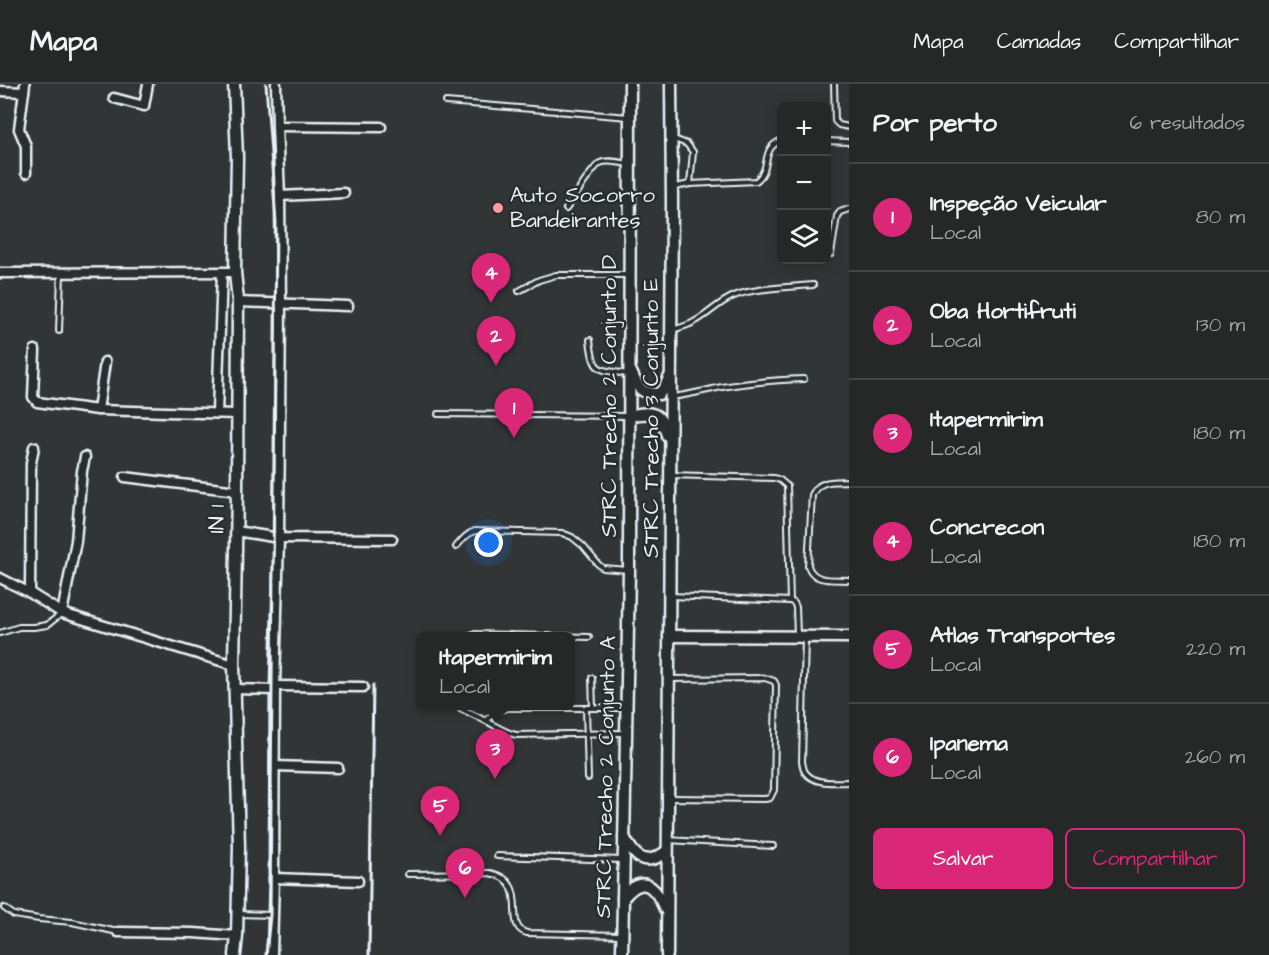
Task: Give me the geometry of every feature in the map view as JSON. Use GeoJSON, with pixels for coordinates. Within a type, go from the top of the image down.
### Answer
{"type":"FeatureCollection","features":[{"type":"Feature","properties":{"kind":"street"},"geometry":{"type":"LineString","coordinates":[[114,98],[144,106],[148,84]]}},
{"type":"Feature","properties":{"kind":"street","name":"IN 1"},"geometry":{"type":"LineString","coordinates":[[234,84],[237,157],[235,272],[238,302],[234,665],[239,847],[235,955]]}},
{"type":"Feature","properties":{"kind":"street"},"geometry":{"type":"LineString","coordinates":[[272,955],[281,304],[276,84]]}},
{"type":"Feature","properties":{"kind":"street","name":"STRC Trecho 2 Conjunto D"},"geometry":{"type":"LineString","coordinates":[[628,601],[630,84]]}},
{"type":"Feature","properties":{"kind":"street","name":"STRC Trecho 3 Conjunto E"},"geometry":{"type":"LineString","coordinates":[[667,955],[671,84]]}},
{"type":"Feature","properties":{"kind":"street"},"geometry":{"type":"LineString","coordinates":[[0,91],[25,88],[20,129],[26,146],[26,173]]}},
{"type":"Feature","properties":{"kind":"street"},"geometry":{"type":"LineString","coordinates":[[277,126],[381,127]]}},
{"type":"Feature","properties":{"kind":"street"},"geometry":{"type":"LineString","coordinates":[[280,196],[344,193]]}},
{"type":"Feature","properties":{"kind":"street"},"geometry":{"type":"LineString","coordinates":[[217,413],[222,272]]}},
{"type":"Feature","properties":{"kind":"street"},"geometry":{"type":"LineString","coordinates":[[0,273],[235,272]]}},
{"type":"Feature","properties":{"kind":"street"},"geometry":{"type":"LineString","coordinates":[[238,302],[348,306]]}},
{"type":"Feature","properties":{"kind":"street"},"geometry":{"type":"LineString","coordinates":[[35,350],[34,400],[98,410],[236,414]]}},
{"type":"Feature","properties":{"kind":"street"},"geometry":{"type":"LineString","coordinates":[[98,410],[105,362]]}},
{"type":"Feature","properties":{"kind":"street"},"geometry":{"type":"LineString","coordinates":[[629,372],[639,390],[649,394],[659,393],[665,387],[670,374]]}},
{"type":"Feature","properties":{"kind":"street"},"geometry":{"type":"LineString","coordinates":[[629,416],[648,413],[658,417],[663,423],[670,444]]}},
{"type":"Feature","properties":{"kind":"street"},"geometry":{"type":"LineString","coordinates":[[30,594],[31,463],[34,447]]}},
{"type":"Feature","properties":{"kind":"street"},"geometry":{"type":"LineString","coordinates":[[62,613],[76,541],[81,471],[85,457]]}},
{"type":"Feature","properties":{"kind":"street"},"geometry":{"type":"LineString","coordinates":[[125,477],[237,491]]}},
{"type":"Feature","properties":{"kind":"street"},"geometry":{"type":"LineString","coordinates":[[236,531],[279,538],[392,539]]}},
{"type":"Feature","properties":{"kind":"street"},"geometry":{"type":"LineString","coordinates":[[0,578],[62,613],[234,665]]}},
{"type":"Feature","properties":{"kind":"street","name":"STRC Trecho 2 Conjunto A"},"geometry":{"type":"LineString","coordinates":[[622,955],[628,601]]}},
{"type":"Feature","properties":{"kind":"street"},"geometry":{"type":"LineString","coordinates":[[669,636],[849,637]]}},
{"type":"Feature","properties":{"kind":"street"},"geometry":{"type":"LineString","coordinates":[[235,688],[363,687]]}},
{"type":"Feature","properties":{"kind":"street"},"geometry":{"type":"LineString","coordinates":[[275,766],[338,768]]}},
{"type":"Feature","properties":{"kind":"street"},"geometry":{"type":"LineString","coordinates":[[624,836],[635,854],[642,859],[652,860],[660,857],[668,846]]}},
{"type":"Feature","properties":{"kind":"street"},"geometry":{"type":"LineString","coordinates":[[274,878],[358,881]]}},
{"type":"Feature","properties":{"kind":"street"},"geometry":{"type":"LineString","coordinates":[[623,898],[633,887],[647,885],[656,891],[667,915]]}},
{"type":"Feature","properties":{"kind":"street"},"geometry":{"type":"LineString","coordinates":[[118,932],[237,936]]}},
{"type":"Feature","properties":{"kind":"lane"},"geometry":{"type":"LineString","coordinates":[[834,84],[835,121],[839,125],[849,127]]}},
{"type":"Feature","properties":{"kind":"lane"},"geometry":{"type":"LineString","coordinates":[[446,102],[630,117]]}},
{"type":"Feature","properties":{"kind":"lane"},"geometry":{"type":"LineString","coordinates":[[671,137],[687,144],[693,152],[690,184]]}},
{"type":"Feature","properties":{"kind":"lane"},"geometry":{"type":"LineString","coordinates":[[831,141],[849,142]]}},
{"type":"Feature","properties":{"kind":"lane"},"geometry":{"type":"LineString","coordinates":[[671,188],[690,184],[756,181],[765,171],[768,152],[773,143],[777,142]]}},
{"type":"Feature","properties":{"kind":"lane"},"geometry":{"type":"LineString","coordinates":[[566,209],[600,163],[630,164]]}},
{"type":"Feature","properties":{"kind":"lane"},"geometry":{"type":"LineString","coordinates":[[831,254],[837,216],[840,212],[849,209]]}},
{"type":"Feature","properties":{"kind":"lane"},"geometry":{"type":"LineString","coordinates":[[59,331],[61,273]]}},
{"type":"Feature","properties":{"kind":"lane"},"geometry":{"type":"LineString","coordinates":[[519,291],[539,280],[556,275],[629,275]]}},
{"type":"Feature","properties":{"kind":"lane"},"geometry":{"type":"LineString","coordinates":[[671,330],[688,326],[733,296],[749,291],[813,285]]}},
{"type":"Feature","properties":{"kind":"lane"},"geometry":{"type":"LineString","coordinates":[[590,340],[592,359],[596,365],[601,369],[629,372]]}},
{"type":"Feature","properties":{"kind":"lane"},"geometry":{"type":"LineString","coordinates":[[670,398],[692,395],[724,386],[804,379]]}},
{"type":"Feature","properties":{"kind":"lane"},"geometry":{"type":"LineString","coordinates":[[438,414],[629,416]]}},
{"type":"Feature","properties":{"kind":"lane"},"geometry":{"type":"LineString","coordinates":[[670,475],[774,478],[787,486],[790,601]]}},
{"type":"Feature","properties":{"kind":"lane"},"geometry":{"type":"LineString","coordinates":[[849,481],[819,484],[812,495],[808,566],[814,577],[849,580]]}},
{"type":"Feature","properties":{"kind":"lane"},"geometry":{"type":"LineString","coordinates":[[456,547],[475,531],[562,533],[572,537],[583,546],[603,568],[629,570]]}},
{"type":"Feature","properties":{"kind":"lane"},"geometry":{"type":"LineString","coordinates":[[669,596],[794,603],[801,637],[802,762],[805,772],[824,782],[849,782]]}},
{"type":"Feature","properties":{"kind":"lane"},"geometry":{"type":"LineString","coordinates":[[0,633],[19,627],[47,625],[62,613]]}},
{"type":"Feature","properties":{"kind":"lane"},"geometry":{"type":"LineString","coordinates":[[575,637],[589,637]]}},
{"type":"Feature","properties":{"kind":"lane"},"geometry":{"type":"LineString","coordinates":[[592,678],[593,708]]}},
{"type":"Feature","properties":{"kind":"lane"},"geometry":{"type":"LineString","coordinates":[[668,798],[770,798],[774,790],[776,685],[774,681],[765,678],[669,679]]}},
{"type":"Feature","properties":{"kind":"lane"},"geometry":{"type":"LineString","coordinates":[[575,708],[626,708]]}},
{"type":"Feature","properties":{"kind":"lane"},"geometry":{"type":"LineString","coordinates":[[586,708],[588,778]]}},
{"type":"Feature","properties":{"kind":"lane"},"geometry":{"type":"LineString","coordinates":[[464,710],[505,732],[516,735],[626,733]]}},
{"type":"Feature","properties":{"kind":"lane"},"geometry":{"type":"LineString","coordinates":[[486,720],[500,710]]}},
{"type":"Feature","properties":{"kind":"lane"},"geometry":{"type":"LineString","coordinates":[[668,846],[772,846]]}},
{"type":"Feature","properties":{"kind":"lane"},"geometry":{"type":"LineString","coordinates":[[497,856],[623,860]]}},
{"type":"Feature","properties":{"kind":"lane"},"geometry":{"type":"LineString","coordinates":[[408,874],[490,873],[500,876],[507,881],[513,891],[517,927],[521,932],[622,935]]}},
{"type":"Feature","properties":{"kind":"lane"},"geometry":{"type":"LineString","coordinates":[[4,908],[14,915],[72,922],[118,932]]}},
{"type":"Feature","properties":{"kind":"lane"},"geometry":{"type":"LineString","coordinates":[[238,914],[273,915]]}},
{"type":"Feature","properties":{"kind":"railway"},"geometry":{"type":"LineString","coordinates":[[266,84],[276,222],[270,915],[266,955]]}},
{"type":"Feature","properties":{"kind":"railway"},"geometry":{"type":"LineString","coordinates":[[369,955],[373,685]]}},
{"type":"Feature","properties":{"kind":"place","name":"Auto Socorro Bandeirantes"},"geometry":{"type":"Point","coordinates":[498,208]}},
{"type":"Feature","properties":{"kind":"place","name":"Concrecon"},"geometry":{"type":"Point","coordinates":[491,303]}},
{"type":"Feature","properties":{"kind":"place","name":"Oba Hortifruti"},"geometry":{"type":"Point","coordinates":[496,366]}},
{"type":"Feature","properties":{"kind":"place","name":"Inspeção Veicular"},"geometry":{"type":"Point","coordinates":[514,438]}},
{"type":"Feature","properties":{"kind":"place","name":"Itapermirim"},"geometry":{"type":"Point","coordinates":[495,779]}},
{"type":"Feature","properties":{"kind":"place","name":"Atlas Transportes"},"geometry":{"type":"Point","coordinates":[440,836]}},
{"type":"Feature","properties":{"kind":"place","name":"Ipanema"},"geometry":{"type":"Point","coordinates":[465,898]}}]}
